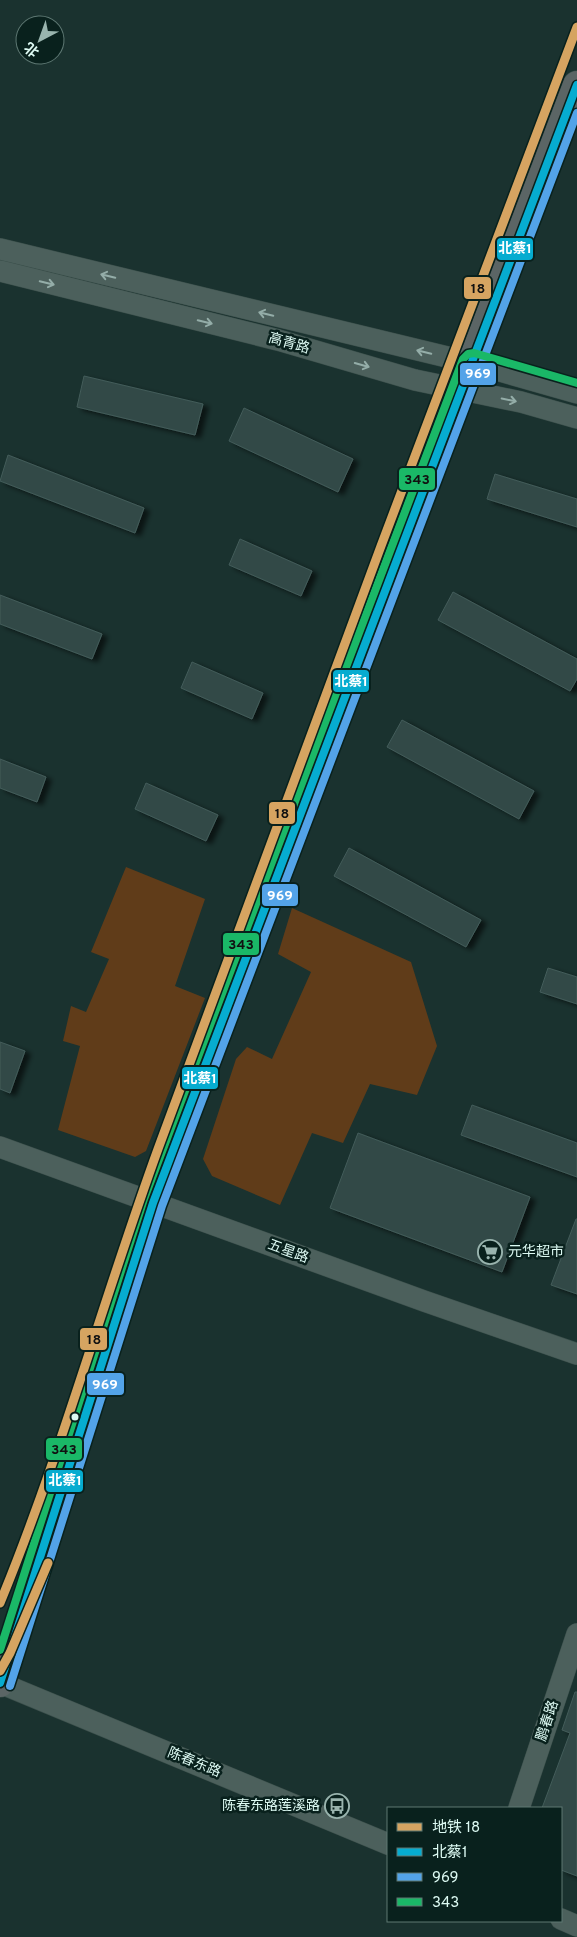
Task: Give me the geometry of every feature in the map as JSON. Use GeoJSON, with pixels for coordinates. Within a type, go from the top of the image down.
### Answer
{"type":"FeatureCollection","features":[{"type":"Feature","properties":{"kind":"main road"},"geometry":{"type":"LineString","coordinates":[[0,1683],[153,1203],[577,85]]}},
{"type":"Feature","properties":{"kind":"street","name":"高青路"},"geometry":{"type":"LineString","coordinates":[[0,249],[472,363],[577,393]]}},
{"type":"Feature","properties":{"kind":"street","name":"高青路"},"geometry":{"type":"LineString","coordinates":[[0,271],[278,340],[415,380],[521,402],[577,418]]}},
{"type":"Feature","properties":{"kind":"street","name":"五星路"},"geometry":{"type":"LineString","coordinates":[[0,1147],[424,1301],[577,1354]]}},
{"type":"Feature","properties":{"kind":"street","name":"鹏春路"},"geometry":{"type":"LineString","coordinates":[[519,1807],[577,1634]]}},
{"type":"Feature","properties":{"kind":"street","name":"陈春东路"},"geometry":{"type":"LineString","coordinates":[[0,1683],[387,1844]]}},
{"type":"Feature","properties":{"kind":"street"},"geometry":{"type":"LineString","coordinates":[[562,1919],[577,1926]]}},
{"type":"Feature","properties":{"kind":"shaded area"},"geometry":{"type":"Polygon","coordinates":[[[126,867],[205,899],[175,986],[205,998],[146,1151],[135,1157],[58,1130],[80,1046],[63,1041],[71,1006],[86,1012],[109,959],[91,952],[126,867]]]}},
{"type":"Feature","properties":{"kind":"shaded area"},"geometry":{"type":"Polygon","coordinates":[[[292,908],[411,962],[437,1046],[417,1095],[370,1084],[343,1143],[312,1133],[280,1205],[212,1176],[203,1159],[236,1059],[247,1047],[272,1059],[311,972],[278,954],[292,908]]]}},
{"type":"Feature","properties":{"kind":"building"},"geometry":{"type":"Polygon","coordinates":[[[84,376],[203,404],[195,435],[77,407],[84,376]]]}},
{"type":"Feature","properties":{"kind":"building"},"geometry":{"type":"Polygon","coordinates":[[[244,408],[353,459],[338,492],[229,441],[244,408]]]}},
{"type":"Feature","properties":{"kind":"building"},"geometry":{"type":"Polygon","coordinates":[[[8,455],[144,508],[135,533],[0,481],[8,455]]]}},
{"type":"Feature","properties":{"kind":"building"},"geometry":{"type":"Polygon","coordinates":[[[495,474],[577,499],[577,527],[487,499],[495,474]]]}},
{"type":"Feature","properties":{"kind":"building"},"geometry":{"type":"Polygon","coordinates":[[[240,539],[312,571],[301,596],[229,565],[240,539]]]}},
{"type":"Feature","properties":{"kind":"building"},"geometry":{"type":"Polygon","coordinates":[[[453,592],[577,659],[577,679],[570,691],[438,620],[453,592]]]}},
{"type":"Feature","properties":{"kind":"building"},"geometry":{"type":"Polygon","coordinates":[[[0,595],[102,634],[92,659],[0,624],[0,595]]]}},
{"type":"Feature","properties":{"kind":"building"},"geometry":{"type":"Polygon","coordinates":[[[192,662],[263,693],[252,719],[181,688],[192,662]]]}},
{"type":"Feature","properties":{"kind":"building"},"geometry":{"type":"Polygon","coordinates":[[[402,720],[534,791],[519,819],[387,747],[402,720]]]}},
{"type":"Feature","properties":{"kind":"building"},"geometry":{"type":"Polygon","coordinates":[[[0,759],[46,777],[37,802],[0,788],[0,759]]]}},
{"type":"Feature","properties":{"kind":"building"},"geometry":{"type":"Polygon","coordinates":[[[146,783],[218,815],[206,841],[135,809],[146,783]]]}},
{"type":"Feature","properties":{"kind":"building"},"geometry":{"type":"Polygon","coordinates":[[[349,848],[481,920],[466,947],[334,876],[349,848]]]}},
{"type":"Feature","properties":{"kind":"building"},"geometry":{"type":"Polygon","coordinates":[[[548,968],[577,977],[577,1004],[540,992],[548,968]]]}},
{"type":"Feature","properties":{"kind":"building"},"geometry":{"type":"Polygon","coordinates":[[[0,1042],[25,1051],[10,1093],[0,1089],[0,1042]]]}},
{"type":"Feature","properties":{"kind":"building"},"geometry":{"type":"Polygon","coordinates":[[[472,1105],[577,1143],[577,1177],[461,1135],[472,1105]]]}},
{"type":"Feature","properties":{"kind":"building"},"geometry":{"type":"Polygon","coordinates":[[[358,1133],[530,1197],[502,1272],[330,1208],[358,1133]]]}},
{"type":"Feature","properties":{"kind":"building"},"geometry":{"type":"Polygon","coordinates":[[[577,1219],[577,1294],[551,1285],[577,1219]]]}},
{"type":"Feature","properties":{"kind":"building"},"geometry":{"type":"Polygon","coordinates":[[[575,1692],[577,1692],[577,1876],[562,1870],[562,1807],[542,1807],[570,1733],[562,1730],[575,1692]]]}},
{"type":"Feature","properties":{"kind":"metro line","name":"18"},"geometry":{"type":"LineString","coordinates":[[0,1603],[43,1491],[158,1149],[418,447],[577,27]]}},
{"type":"Feature","properties":{"kind":"metro line","name":"18"},"geometry":{"type":"LineString","coordinates":[[0,1671],[10,1653],[48,1563]]}},
{"type":"Feature","properties":{"kind":"transit line","name":"北蔡1"},"geometry":{"type":"LineString","coordinates":[[0,1683],[153,1203],[577,85]]}},
{"type":"Feature","properties":{"kind":"transit line","name":"969"},"geometry":{"type":"LineString","coordinates":[[10,1686],[162,1206],[577,113]]}},
{"type":"Feature","properties":{"kind":"transit line","name":"343"},"geometry":{"type":"LineString","coordinates":[[0,1650],[144,1199],[463,359],[468,354],[474,353],[577,383]]}},
{"type":"Feature","properties":{"kind":"place","name":"元华超市"},"geometry":{"type":"Point","coordinates":[490,1252]}},
{"type":"Feature","properties":{"kind":"place","name":"陈春东路莲溪路"},"geometry":{"type":"Point","coordinates":[337,1806]}}]}
